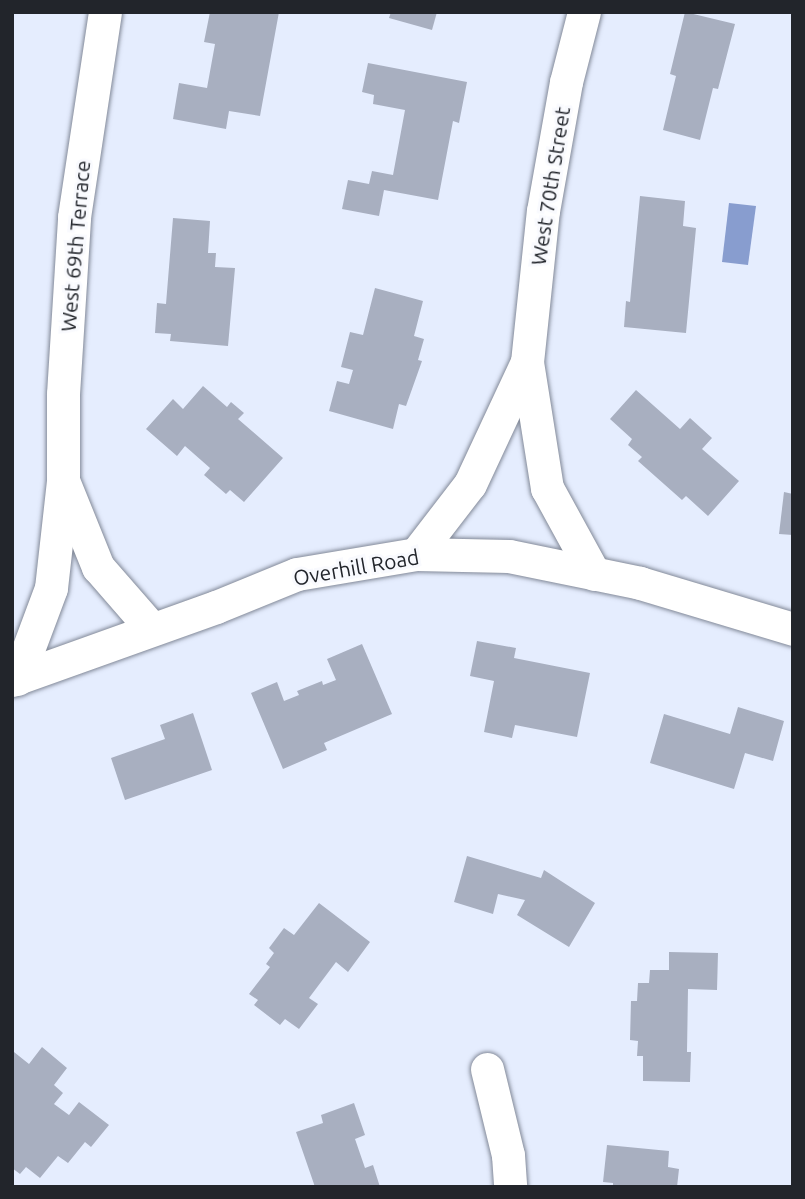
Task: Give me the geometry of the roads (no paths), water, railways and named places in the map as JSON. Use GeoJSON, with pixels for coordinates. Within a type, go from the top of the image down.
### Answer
{"type":"FeatureCollection","features":[{"type":"Feature","properties":{"kind":"street","name":"West 69th Terrace"},"geometry":{"type":"LineString","coordinates":[[15,679],[51,588],[63,481],[63,394],[74,217],[105,12]]}},
{"type":"Feature","properties":{"kind":"street","name":"West 70th Street"},"geometry":{"type":"LineString","coordinates":[[584,12],[566,82],[543,211],[527,362],[547,488],[593,574]]}},
{"type":"Feature","properties":{"kind":"street","name":"West 70th Street"},"geometry":{"type":"LineString","coordinates":[[416,554],[470,484],[527,362]]}},
{"type":"Feature","properties":{"kind":"street","name":"West 69th Terrace"},"geometry":{"type":"LineString","coordinates":[[63,481],[98,567],[152,629]]}},
{"type":"Feature","properties":{"kind":"street","name":"Overhill Road"},"geometry":{"type":"LineString","coordinates":[[15,679],[297,574],[416,554],[509,556],[640,583],[793,629]]}},
{"type":"Feature","properties":{"kind":"street"},"geometry":{"type":"LineString","coordinates":[[487,1069],[508,1154],[510,1187]]}},
{"type":"Feature","properties":{"kind":"water"},"geometry":{"type":"Polygon","coordinates":[[[729,203],[756,206],[748,265],[722,262],[729,203]]]}}]}
